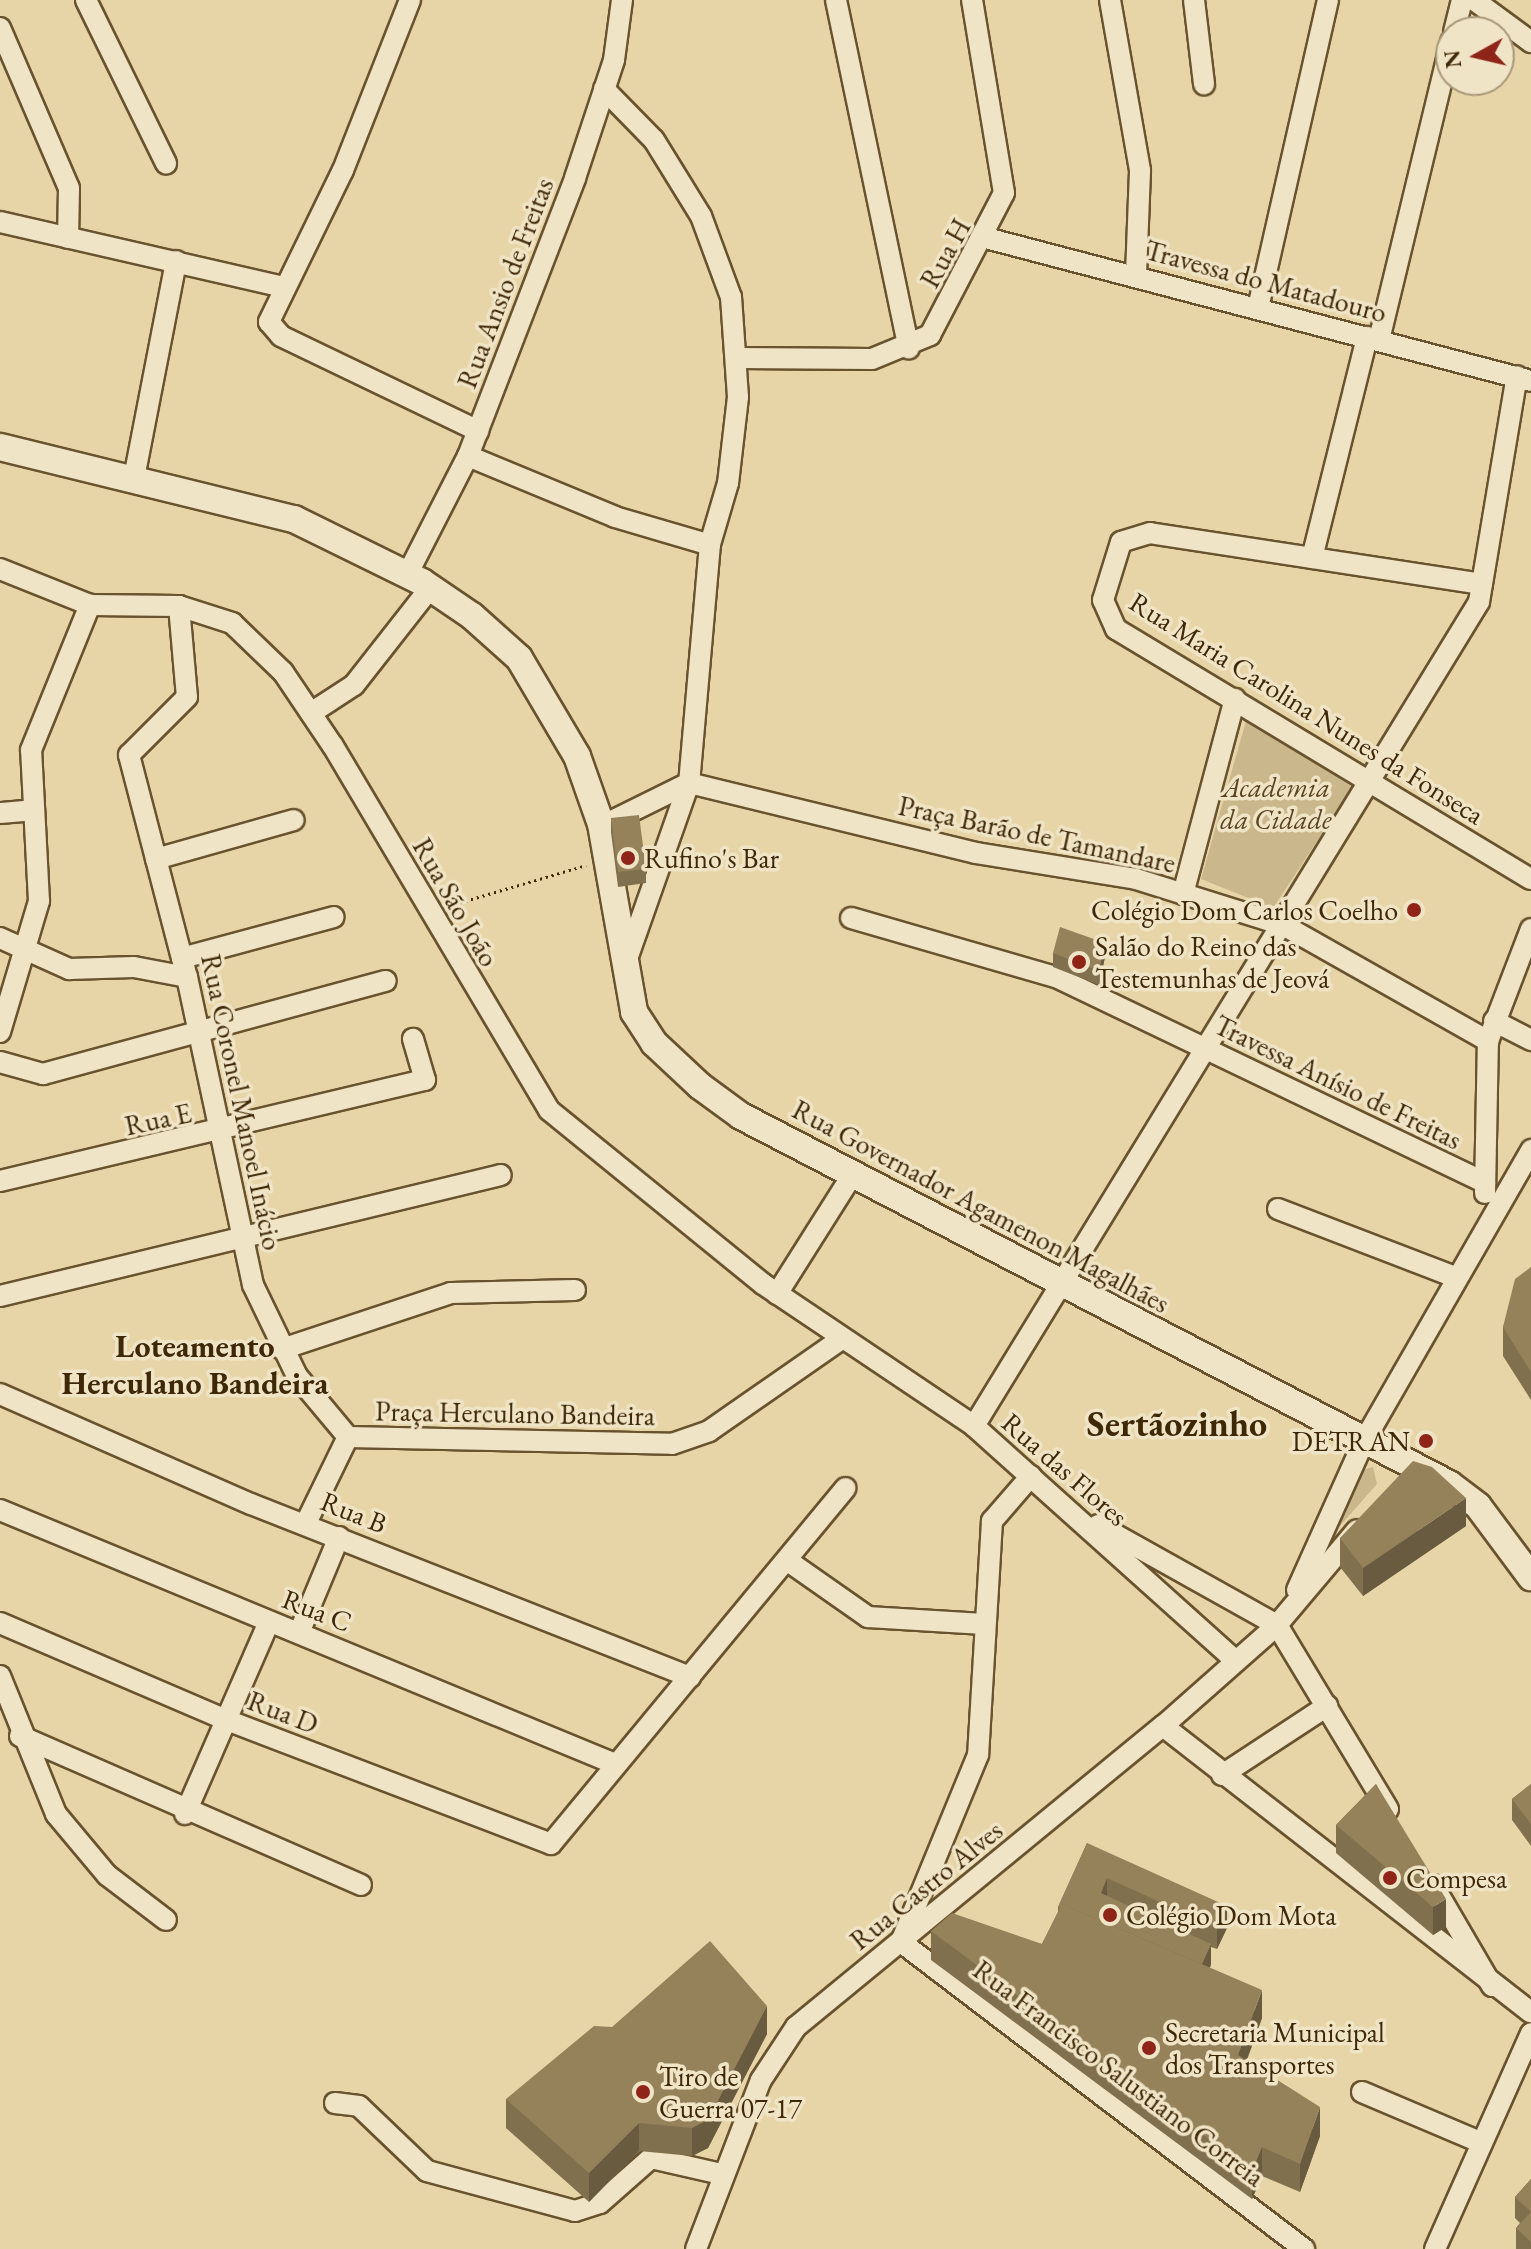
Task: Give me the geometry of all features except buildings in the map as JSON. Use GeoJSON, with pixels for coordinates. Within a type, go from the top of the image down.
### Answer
{"type":"FeatureCollection","features":[{"type":"Feature","properties":{"kind":"street"},"geometry":{"type":"LineString","coordinates":[[86,0],[166,163]]}},
{"type":"Feature","properties":{"kind":"street"},"geometry":{"type":"LineString","coordinates":[[410,0],[343,170],[269,322],[281,336],[478,431]]}},
{"type":"Feature","properties":{"kind":"street","name":"Rua Ansio de Freitas"},"geometry":{"type":"LineString","coordinates":[[407,575],[478,431],[604,89],[622,0]]}},
{"type":"Feature","properties":{"kind":"street"},"geometry":{"type":"LineString","coordinates":[[836,0],[909,348]]}},
{"type":"Feature","properties":{"kind":"street","name":"Rua H"},"geometry":{"type":"LineString","coordinates":[[737,358],[872,359],[909,348],[930,335],[1000,212],[1003,162],[972,0]]}},
{"type":"Feature","properties":{"kind":"street"},"geometry":{"type":"LineString","coordinates":[[1110,0],[1140,171],[1136,276]]}},
{"type":"Feature","properties":{"kind":"street"},"geometry":{"type":"LineString","coordinates":[[1194,0],[1204,84]]}},
{"type":"Feature","properties":{"kind":"street"},"geometry":{"type":"LineString","coordinates":[[1258,308],[1328,0]]}},
{"type":"Feature","properties":{"kind":"street"},"geometry":{"type":"LineString","coordinates":[[1474,0],[1531,42]]}},
{"type":"Feature","properties":{"kind":"street"},"geometry":{"type":"LineString","coordinates":[[0,28],[69,188],[68,238]]}},
{"type":"Feature","properties":{"kind":"street"},"geometry":{"type":"LineString","coordinates":[[604,89],[654,140],[701,216],[731,297],[737,358],[735,442],[710,545],[707,646],[689,783],[623,970]]}},
{"type":"Feature","properties":{"kind":"street"},"geometry":{"type":"LineString","coordinates":[[1312,558],[1437,96]]}},
{"type":"Feature","properties":{"kind":"street"},"geometry":{"type":"LineString","coordinates":[[0,222],[284,287]]}},
{"type":"Feature","properties":{"kind":"street","name":"Travessa do Matadouro"},"geometry":{"type":"LineString","coordinates":[[986,238],[1524,379]]}},
{"type":"Feature","properties":{"kind":"street"},"geometry":{"type":"LineString","coordinates":[[134,478],[176,261]]}},
{"type":"Feature","properties":{"kind":"street"},"geometry":{"type":"LineString","coordinates":[[974,1426],[1208,1050],[1479,602],[1524,379]]}},
{"type":"Feature","properties":{"kind":"street","name":"Rua Governador Agamenon Magalhães"},"geometry":{"type":"LineString","coordinates":[[0,447],[294,519],[430,588],[519,658],[577,756],[601,824],[623,970],[634,1012],[654,1043],[700,1086],[741,1116],[1412,1466],[1478,1506],[1531,1577]]}},
{"type":"Feature","properties":{"kind":"street"},"geometry":{"type":"LineString","coordinates":[[468,456],[615,517],[710,545]]}},
{"type":"Feature","properties":{"kind":"street","name":"Rua Maria Carolina Nunes da Fonseca"},"geometry":{"type":"LineString","coordinates":[[1482,584],[1150,533],[1121,542],[1103,600],[1107,620],[1531,879]]}},
{"type":"Feature","properties":{"kind":"street","name":"Rua São João"},"geometry":{"type":"LineString","coordinates":[[0,569],[90,605],[179,606],[232,623],[283,672],[311,713],[549,1110],[777,1294],[840,1340]]}},
{"type":"Feature","properties":{"kind":"street"},"geometry":{"type":"LineString","coordinates":[[311,713],[354,685],[430,588]]}},
{"type":"Feature","properties":{"kind":"street"},"geometry":{"type":"LineString","coordinates":[[0,1032],[39,901],[29,760],[90,605]]}},
{"type":"Feature","properties":{"kind":"street","name":"Rua Coronel Manoel Inácio"},"geometry":{"type":"LineString","coordinates":[[179,606],[187,697],[129,755],[185,967],[217,1134],[242,1242],[282,1349],[348,1437]]}},
{"type":"Feature","properties":{"kind":"street"},"geometry":{"type":"LineString","coordinates":[[1183,894],[1235,699]]}},
{"type":"Feature","properties":{"kind":"street"},"geometry":{"type":"LineString","coordinates":[[601,824],[640,813],[689,783]]}},
{"type":"Feature","properties":{"kind":"street","name":"Praça Barão de Tamandare"},"geometry":{"type":"LineString","coordinates":[[689,783],[976,853],[1183,894],[1283,925],[1491,1031],[1531,1040]]}},
{"type":"Feature","properties":{"kind":"street"},"geometry":{"type":"LineString","coordinates":[[0,813],[34,810]]}},
{"type":"Feature","properties":{"kind":"street"},"geometry":{"type":"LineString","coordinates":[[156,859],[294,820]]}},
{"type":"Feature","properties":{"kind":"street"},"geometry":{"type":"LineString","coordinates":[[0,938],[27,945],[69,969],[185,967],[334,917]]}},
{"type":"Feature","properties":{"kind":"street","name":"Travessa Anísio de Freitas"},"geometry":{"type":"LineString","coordinates":[[851,918],[1056,977],[1485,1183]]}},
{"type":"Feature","properties":{"kind":"street"},"geometry":{"type":"LineString","coordinates":[[1484,1225],[1491,1031],[1531,929]]}},
{"type":"Feature","properties":{"kind":"street"},"geometry":{"type":"LineString","coordinates":[[0,1062],[43,1074],[386,981]]}},
{"type":"Feature","properties":{"kind":"street","name":"Rua E"},"geometry":{"type":"LineString","coordinates":[[0,1181],[217,1134],[425,1080],[413,1039]]}},
{"type":"Feature","properties":{"kind":"street"},"geometry":{"type":"LineString","coordinates":[[1282,1618],[1364,1441],[1484,1225],[1531,1150]]}},
{"type":"Feature","properties":{"kind":"street"},"geometry":{"type":"LineString","coordinates":[[777,1294],[853,1174]]}},
{"type":"Feature","properties":{"kind":"street"},"geometry":{"type":"LineString","coordinates":[[0,1296],[242,1242],[501,1175]]}},
{"type":"Feature","properties":{"kind":"street"},"geometry":{"type":"LineString","coordinates":[[1278,1209],[1455,1277]]}},
{"type":"Feature","properties":{"kind":"street"},"geometry":{"type":"LineString","coordinates":[[282,1349],[451,1293],[575,1290]]}},
{"type":"Feature","properties":{"kind":"street","name":"Rua das Flores"},"geometry":{"type":"LineString","coordinates":[[840,1340],[974,1426],[1081,1515],[1236,1661]]}},
{"type":"Feature","properties":{"kind":"street","name":"Praça Herculano Bandeira"},"geometry":{"type":"LineString","coordinates":[[348,1437],[672,1444],[709,1431],[840,1340]]}},
{"type":"Feature","properties":{"kind":"street","name":"Rua B"},"geometry":{"type":"LineString","coordinates":[[0,1394],[339,1537],[690,1677]]}},
{"type":"Feature","properties":{"kind":"street"},"geometry":{"type":"LineString","coordinates":[[306,1523],[348,1437]]}},
{"type":"Feature","properties":{"kind":"street"},"geometry":{"type":"LineString","coordinates":[[1393,1488],[1412,1466]]}},
{"type":"Feature","properties":{"kind":"street"},"geometry":{"type":"LineString","coordinates":[[901,1942],[978,1755],[992,1521],[1031,1476]]}},
{"type":"Feature","properties":{"kind":"street"},"geometry":{"type":"LineString","coordinates":[[615,1764],[788,1561],[845,1488]]}},
{"type":"Feature","properties":{"kind":"street","name":"Rua C"},"geometry":{"type":"LineString","coordinates":[[0,1510],[615,1764]]}},
{"type":"Feature","properties":{"kind":"street","name":"Rua Castro Alves"},"geometry":{"type":"LineString","coordinates":[[696,2249],[721,2174],[780,2045],[1163,1726],[1236,1661],[1282,1618],[1373,1511]]}},
{"type":"Feature","properties":{"kind":"street"},"geometry":{"type":"LineString","coordinates":[[1081,1515],[1282,1618],[1326,1705],[1403,1835]]}},
{"type":"Feature","properties":{"kind":"street"},"geometry":{"type":"LineString","coordinates":[[299,1633],[339,1537]]}},
{"type":"Feature","properties":{"kind":"street"},"geometry":{"type":"LineString","coordinates":[[788,1561],[868,1617],[984,1624]]}},
{"type":"Feature","properties":{"kind":"street"},"geometry":{"type":"LineString","coordinates":[[185,1814],[269,1622]]}},
{"type":"Feature","properties":{"kind":"street","name":"Rua D"},"geometry":{"type":"LineString","coordinates":[[0,1623],[224,1719],[551,1844],[615,1764]]}},
{"type":"Feature","properties":{"kind":"street"},"geometry":{"type":"LineString","coordinates":[[0,1676],[42,1788],[79,1845],[166,1920]]}},
{"type":"Feature","properties":{"kind":"street"},"geometry":{"type":"LineString","coordinates":[[1222,1775],[1326,1705]]}},
{"type":"Feature","properties":{"kind":"street"},"geometry":{"type":"LineString","coordinates":[[1163,1726],[1492,1986],[1531,2012]]}},
{"type":"Feature","properties":{"kind":"street"},"geometry":{"type":"LineString","coordinates":[[20,1736],[185,1814],[361,1885]]}},
{"type":"Feature","properties":{"kind":"street"},"geometry":{"type":"LineString","coordinates":[[1418,1860],[1492,1986]]}},
{"type":"Feature","properties":{"kind":"street","name":"Rua Francisco Salustiano Correia"},"geometry":{"type":"LineString","coordinates":[[901,1942],[1304,2249]]}},
{"type":"Feature","properties":{"kind":"street"},"geometry":{"type":"LineString","coordinates":[[1435,2249],[1531,2033]]}},
{"type":"Feature","properties":{"kind":"street"},"geometry":{"type":"LineString","coordinates":[[1362,2092],[1482,2143]]}},
{"type":"Feature","properties":{"kind":"street"},"geometry":{"type":"LineString","coordinates":[[335,2103],[359,2106],[427,2171],[575,2211],[600,2203],[651,2158],[721,2174]]}},
{"type":"Feature","properties":{"kind":"path"},"geometry":{"type":"LineString","coordinates":[[431,915],[495,886],[607,860]]}},
{"type":"Feature","properties":{"kind":"green space","name":"Academia da Cidade"},"geometry":{"type":"Polygon","coordinates":[[[1246,721],[1353,787],[1273,908],[1201,879],[1246,721]]]}},
{"type":"Feature","properties":{"kind":"green space"},"geometry":{"type":"Polygon","coordinates":[[[1373,1467],[1377,1484],[1332,1535],[1359,1471],[1373,1467]]]}},
{"type":"Feature","properties":{"kind":"place","name":"Rufino's Bar"},"geometry":{"type":"Point","coordinates":[628,858]}},
{"type":"Feature","properties":{"kind":"place","name":"Colégio Dom Carlos Coelho"},"geometry":{"type":"Point","coordinates":[1414,910]}},
{"type":"Feature","properties":{"kind":"place","name":"Salão do Reino das Testemunhas de Jeová"},"geometry":{"type":"Point","coordinates":[1079,962]}},
{"type":"Feature","properties":{"kind":"place","name":"DETRAN"},"geometry":{"type":"Point","coordinates":[1426,1441]}},
{"type":"Feature","properties":{"kind":"place","name":"Compesa"},"geometry":{"type":"Point","coordinates":[1390,1878]}},
{"type":"Feature","properties":{"kind":"place","name":"Colégio Dom Mota"},"geometry":{"type":"Point","coordinates":[1110,1915]}},
{"type":"Feature","properties":{"kind":"place","name":"Secretaria Municipal dos Transportes"},"geometry":{"type":"Point","coordinates":[1149,2048]}},
{"type":"Feature","properties":{"kind":"place","name":"Tiro de Guerra 07-17"},"geometry":{"type":"Point","coordinates":[643,2092]}},
{"type":"Feature","properties":{"kind":"district","name":"Loteamento Herculano Bandeira"},"geometry":{"type":"Point","coordinates":[195,1366]}},
{"type":"Feature","properties":{"kind":"district","name":"Sertãozinho"},"geometry":{"type":"Point","coordinates":[1177,1424]}}]}
